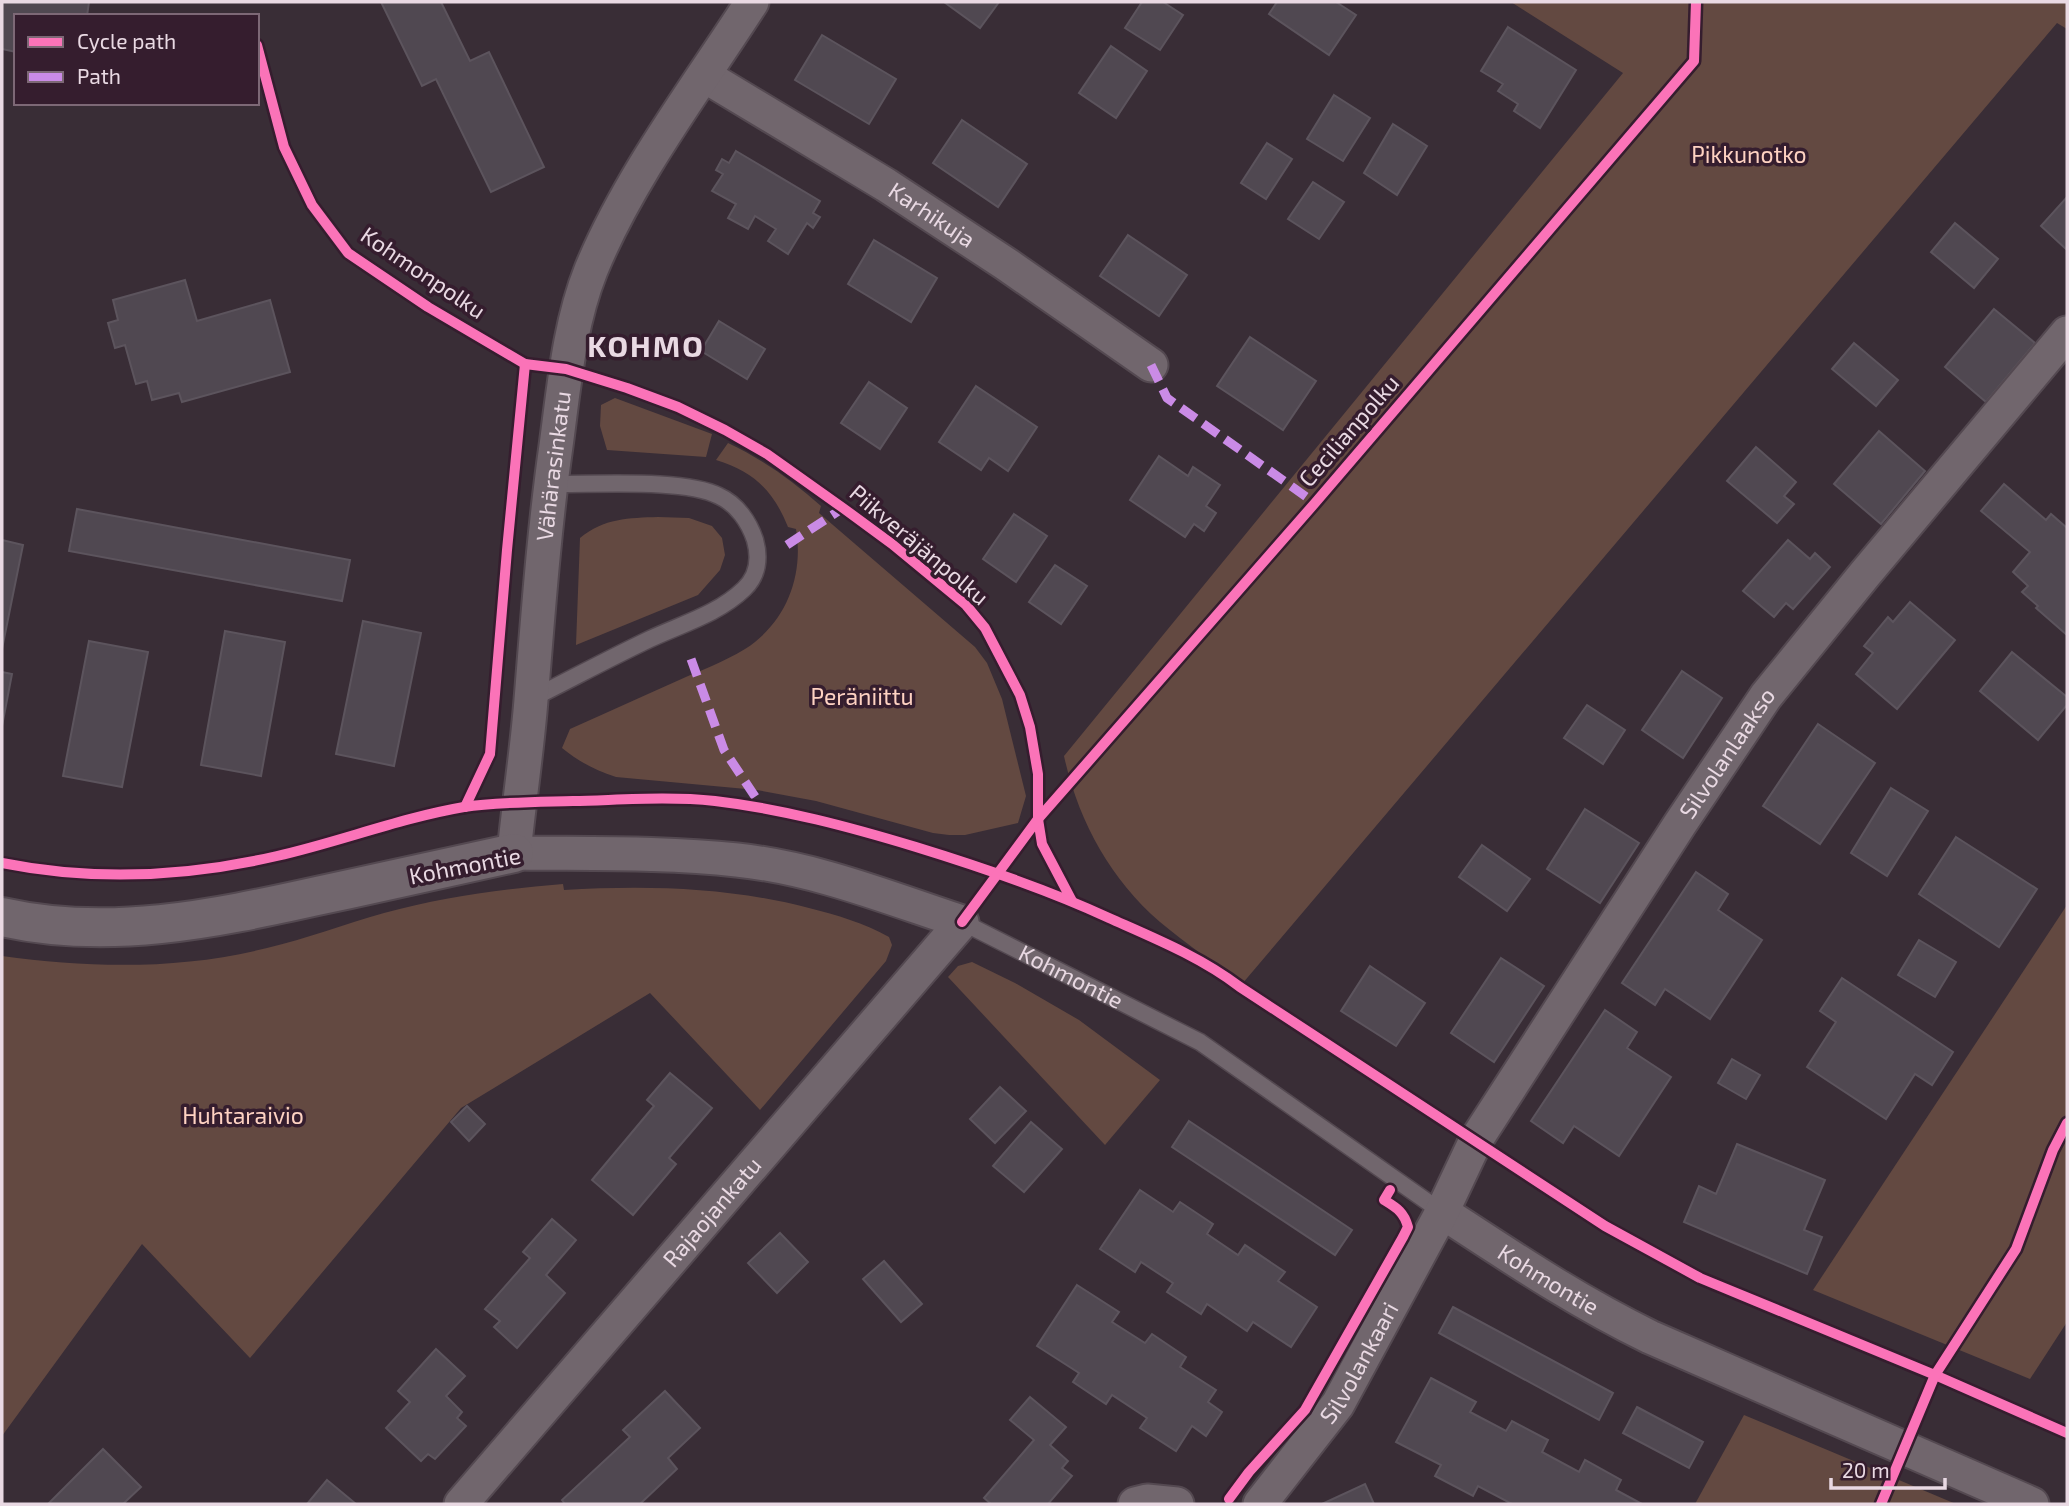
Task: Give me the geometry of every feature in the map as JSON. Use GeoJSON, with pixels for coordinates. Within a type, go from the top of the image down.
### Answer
{"type":"FeatureCollection","features":[{"type":"Feature","properties":{"kind":"street","name":"Vähärasinkatu"},"geometry":{"type":"LineString","coordinates":[[514,853],[550,484],[566,369],[578,313],[591,271],[608,233],[641,174],[752,2]]}},
{"type":"Feature","properties":{"kind":"street","name":"Karhikuja"},"geometry":{"type":"LineString","coordinates":[[705,76],[886,185],[1006,264],[1150,365]]}},
{"type":"Feature","properties":{"kind":"street","name":"Silvolanlaakso"},"geometry":{"type":"LineString","coordinates":[[1443,1212],[1476,1140],[1766,696],[2067,333]]}},
{"type":"Feature","properties":{"kind":"street","name":"Kohmontie"},"geometry":{"type":"LineString","coordinates":[[2,917],[77,929],[140,927],[227,916],[514,853],[666,855],[739,860],[820,876],[962,922]]}},
{"type":"Feature","properties":{"kind":"street","name":"Rajaojankatu"},"geometry":{"type":"LineString","coordinates":[[461,1504],[962,922]]}},
{"type":"Feature","properties":{"kind":"street","name":"Silvolankaari"},"geometry":{"type":"LineString","coordinates":[[1260,1504],[1338,1404],[1443,1212]]}},
{"type":"Feature","properties":{"kind":"street","name":"Kohmontie"},"geometry":{"type":"LineString","coordinates":[[1443,1212],[1551,1284],[1600,1313],[1662,1343],[2032,1504]]}},
{"type":"Feature","properties":{"kind":"street"},"geometry":{"type":"LineString","coordinates":[[1135,1504],[1147,1501],[1177,1504]]}},
{"type":"Feature","properties":{"kind":"lane"},"geometry":{"type":"LineString","coordinates":[[531,699],[720,607],[745,589],[758,564],[755,540],[744,517],[735,506],[719,496],[698,488],[674,486],[550,484]]}},
{"type":"Feature","properties":{"kind":"lane","name":"Kohmontie"},"geometry":{"type":"LineString","coordinates":[[962,922],[1200,1042],[1443,1212]]}},
{"type":"Feature","properties":{"kind":"green space","name":"Pikkunotko"},"geometry":{"type":"Polygon","coordinates":[[[1511,2],[2067,2],[2067,29],[2057,23],[1242,984],[1160,922],[1126,887],[1098,847],[1087,825],[1064,756],[1623,73],[1511,2]]]}},
{"type":"Feature","properties":{"kind":"green space"},"geometry":{"type":"Polygon","coordinates":[[[615,398],[712,434],[706,457],[607,450],[600,426],[601,405],[615,398]]]}},
{"type":"Feature","properties":{"kind":"green space","name":"Peräniittu"},"geometry":{"type":"Polygon","coordinates":[[[728,443],[765,463],[821,506],[819,513],[975,647],[987,663],[1002,699],[1026,796],[1018,823],[965,835],[933,833],[816,801],[757,790],[616,777],[588,765],[562,748],[570,729],[745,649],[771,626],[781,612],[794,581],[798,547],[796,529],[788,527],[776,503],[761,484],[741,470],[716,460],[728,443]]]}},
{"type":"Feature","properties":{"kind":"green space"},"geometry":{"type":"Polygon","coordinates":[[[658,517],[689,518],[712,526],[722,538],[725,555],[720,570],[698,595],[576,645],[580,538],[608,523],[658,517]]]}},
{"type":"Feature","properties":{"kind":"green space","name":"Huhtaraivio"},"geometry":{"type":"Polygon","coordinates":[[[563,884],[564,890],[687,889],[779,901],[860,924],[889,937],[892,945],[886,961],[760,1110],[650,993],[461,1108],[250,1358],[142,1244],[2,1436],[2,956],[102,965],[201,960],[282,944],[428,902],[563,884]]]}},
{"type":"Feature","properties":{"kind":"green space"},"geometry":{"type":"Polygon","coordinates":[[[2067,905],[2067,1322],[2030,1379],[1813,1290],[2067,905]]]}},
{"type":"Feature","properties":{"kind":"green space"},"geometry":{"type":"Polygon","coordinates":[[[972,962],[1079,1020],[1160,1080],[1105,1145],[948,977],[958,966],[972,962]]]}},
{"type":"Feature","properties":{"kind":"green space"},"geometry":{"type":"Polygon","coordinates":[[[1744,1415],[1956,1504],[1695,1504],[1744,1415]]]}},
{"type":"Feature","properties":{"kind":"building"},"geometry":{"type":"Polygon","coordinates":[[[2,2],[89,2],[87,14],[14,14],[14,52],[2,49],[2,2]]]}},
{"type":"Feature","properties":{"kind":"building"},"geometry":{"type":"Polygon","coordinates":[[[381,2],[441,2],[470,61],[489,52],[544,167],[491,192],[436,79],[422,86],[381,2]]]}},
{"type":"Feature","properties":{"kind":"building"},"geometry":{"type":"Polygon","coordinates":[[[944,2],[999,2],[980,28],[944,2]]]}},
{"type":"Feature","properties":{"kind":"building"},"geometry":{"type":"Polygon","coordinates":[[[1142,2],[1163,2],[1183,15],[1160,50],[1125,28],[1142,2]]]}},
{"type":"Feature","properties":{"kind":"building"},"geometry":{"type":"Polygon","coordinates":[[[1277,2],[1336,2],[1356,15],[1329,55],[1269,14],[1277,2]]]}},
{"type":"Feature","properties":{"kind":"building"},"geometry":{"type":"Polygon","coordinates":[[[1508,27],[1576,70],[1540,128],[1514,111],[1518,104],[1498,91],[1503,84],[1481,71],[1508,27]]]}},
{"type":"Feature","properties":{"kind":"building"},"geometry":{"type":"Polygon","coordinates":[[[822,35],[896,79],[869,124],[795,80],[822,35]]]}},
{"type":"Feature","properties":{"kind":"building"},"geometry":{"type":"Polygon","coordinates":[[[1111,46],[1147,71],[1116,118],[1079,93],[1111,46]]]}},
{"type":"Feature","properties":{"kind":"building"},"geometry":{"type":"Polygon","coordinates":[[[1334,95],[1370,118],[1343,161],[1307,139],[1334,95]]]}},
{"type":"Feature","properties":{"kind":"building"},"geometry":{"type":"Polygon","coordinates":[[[962,120],[1027,164],[998,207],[933,163],[962,120]]]}},
{"type":"Feature","properties":{"kind":"building"},"geometry":{"type":"Polygon","coordinates":[[[1393,124],[1427,146],[1397,195],[1364,173],[1393,124]]]}},
{"type":"Feature","properties":{"kind":"building"},"geometry":{"type":"Polygon","coordinates":[[[1267,143],[1292,159],[1266,199],[1241,183],[1267,143]]]}},
{"type":"Feature","properties":{"kind":"building"},"geometry":{"type":"Polygon","coordinates":[[[736,151],[820,201],[813,213],[820,217],[813,228],[807,223],[788,254],[768,241],[776,229],[755,216],[748,229],[728,218],[736,204],[712,191],[723,174],[716,170],[722,159],[729,163],[736,151]]]}},
{"type":"Feature","properties":{"kind":"building"},"geometry":{"type":"Polygon","coordinates":[[[1313,182],[1344,202],[1319,239],[1288,219],[1313,182]]]}},
{"type":"Feature","properties":{"kind":"building"},"geometry":{"type":"Polygon","coordinates":[[[2067,197],[2067,250],[2041,226],[2067,197]]]}},
{"type":"Feature","properties":{"kind":"building"},"geometry":{"type":"Polygon","coordinates":[[[1955,223],[1998,259],[1974,288],[1931,252],[1955,223]]]}},
{"type":"Feature","properties":{"kind":"building"},"geometry":{"type":"Polygon","coordinates":[[[1128,235],[1187,275],[1159,316],[1100,276],[1128,235]]]}},
{"type":"Feature","properties":{"kind":"building"},"geometry":{"type":"Polygon","coordinates":[[[874,240],[937,278],[911,322],[848,284],[874,240]]]}},
{"type":"Feature","properties":{"kind":"building"},"geometry":{"type":"Polygon","coordinates":[[[185,280],[197,321],[270,300],[290,372],[182,402],[179,393],[152,400],[147,381],[136,384],[125,345],[115,348],[108,323],[118,320],[113,300],[185,280]]]}},
{"type":"Feature","properties":{"kind":"building"},"geometry":{"type":"Polygon","coordinates":[[[1994,309],[2035,343],[1986,402],[1945,367],[1994,309]]]}},
{"type":"Feature","properties":{"kind":"building"},"geometry":{"type":"Polygon","coordinates":[[[719,321],[765,349],[747,379],[701,351],[719,321]]]}},
{"type":"Feature","properties":{"kind":"building"},"geometry":{"type":"Polygon","coordinates":[[[1250,337],[1316,381],[1283,430],[1217,386],[1250,337]]]}},
{"type":"Feature","properties":{"kind":"building"},"geometry":{"type":"Polygon","coordinates":[[[1854,343],[1898,380],[1876,406],[1832,369],[1854,343]]]}},
{"type":"Feature","properties":{"kind":"building"},"geometry":{"type":"Polygon","coordinates":[[[869,382],[907,408],[880,449],[841,423],[869,382]]]}},
{"type":"Feature","properties":{"kind":"building"},"geometry":{"type":"Polygon","coordinates":[[[976,386],[1037,427],[1008,471],[989,458],[981,470],[939,442],[976,386]]]}},
{"type":"Feature","properties":{"kind":"building"},"geometry":{"type":"Polygon","coordinates":[[[1879,431],[1925,471],[1881,524],[1834,484],[1879,431]]]}},
{"type":"Feature","properties":{"kind":"building"},"geometry":{"type":"Polygon","coordinates":[[[1756,447],[1796,482],[1784,496],[1794,504],[1777,523],[1727,481],[1756,447]]]}},
{"type":"Feature","properties":{"kind":"building"},"geometry":{"type":"Polygon","coordinates":[[[1159,456],[1188,476],[1193,467],[1220,485],[1206,506],[1216,513],[1204,531],[1194,524],[1185,537],[1130,500],[1159,456]]]}},
{"type":"Feature","properties":{"kind":"building"},"geometry":{"type":"Polygon","coordinates":[[[2004,484],[2046,520],[2051,514],[2067,528],[2067,635],[2022,592],[2028,586],[2013,572],[2030,552],[1981,511],[2004,484]]]}},
{"type":"Feature","properties":{"kind":"building"},"geometry":{"type":"Polygon","coordinates":[[[77,509],[350,560],[342,601],[69,551],[77,509]]]}},
{"type":"Feature","properties":{"kind":"building"},"geometry":{"type":"Polygon","coordinates":[[[1014,514],[1047,536],[1016,582],[983,559],[1014,514]]]}},
{"type":"Feature","properties":{"kind":"building"},"geometry":{"type":"Polygon","coordinates":[[[2,540],[23,545],[2,649],[2,540]]]}},
{"type":"Feature","properties":{"kind":"building"},"geometry":{"type":"Polygon","coordinates":[[[1788,540],[1810,559],[1815,553],[1830,567],[1793,609],[1786,603],[1774,617],[1743,591],[1788,540]]]}},
{"type":"Feature","properties":{"kind":"building"},"geometry":{"type":"Polygon","coordinates":[[[1055,565],[1087,586],[1061,624],[1029,602],[1055,565]]]}},
{"type":"Feature","properties":{"kind":"building"},"geometry":{"type":"Polygon","coordinates":[[[1910,602],[1955,640],[1897,709],[1856,674],[1873,653],[1864,646],[1888,617],[1893,622],[1910,602]]]}},
{"type":"Feature","properties":{"kind":"building"},"geometry":{"type":"Polygon","coordinates":[[[363,621],[421,633],[394,766],[336,754],[363,621]]]}},
{"type":"Feature","properties":{"kind":"building"},"geometry":{"type":"Polygon","coordinates":[[[225,631],[285,642],[261,776],[201,765],[225,631]]]}},
{"type":"Feature","properties":{"kind":"building"},"geometry":{"type":"Polygon","coordinates":[[[89,641],[148,652],[122,787],[63,776],[89,641]]]}},
{"type":"Feature","properties":{"kind":"building"},"geometry":{"type":"Polygon","coordinates":[[[2012,652],[2067,697],[2067,705],[2038,740],[1980,691],[2012,652]]]}},
{"type":"Feature","properties":{"kind":"building"},"geometry":{"type":"Polygon","coordinates":[[[1682,671],[1722,698],[1683,758],[1642,730],[1682,671]]]}},
{"type":"Feature","properties":{"kind":"building"},"geometry":{"type":"Polygon","coordinates":[[[2,672],[12,674],[2,726],[2,672]]]}},
{"type":"Feature","properties":{"kind":"building"},"geometry":{"type":"Polygon","coordinates":[[[1587,705],[1625,730],[1603,764],[1564,738],[1587,705]]]}},
{"type":"Feature","properties":{"kind":"building"},"geometry":{"type":"Polygon","coordinates":[[[1818,724],[1875,763],[1820,844],[1763,806],[1818,724]]]}},
{"type":"Feature","properties":{"kind":"building"},"geometry":{"type":"Polygon","coordinates":[[[1891,788],[1928,811],[1887,876],[1851,853],[1891,788]]]}},
{"type":"Feature","properties":{"kind":"building"},"geometry":{"type":"Polygon","coordinates":[[[1585,809],[1639,843],[1600,903],[1547,869],[1585,809]]]}},
{"type":"Feature","properties":{"kind":"building"},"geometry":{"type":"Polygon","coordinates":[[[1956,837],[2037,889],[1999,947],[1919,894],[1956,837]]]}},
{"type":"Feature","properties":{"kind":"building"},"geometry":{"type":"Polygon","coordinates":[[[1482,845],[1530,879],[1507,911],[1459,877],[1482,845]]]}},
{"type":"Feature","properties":{"kind":"building"},"geometry":{"type":"Polygon","coordinates":[[[1696,872],[1728,894],[1718,910],[1762,940],[1710,1019],[1665,989],[1655,1005],[1622,983],[1696,872]]]}},
{"type":"Feature","properties":{"kind":"building"},"geometry":{"type":"Polygon","coordinates":[[[1919,940],[1956,962],[1935,997],[1898,975],[1919,940]]]}},
{"type":"Feature","properties":{"kind":"building"},"geometry":{"type":"Polygon","coordinates":[[[1501,958],[1544,986],[1494,1062],[1451,1033],[1501,958]]]}},
{"type":"Feature","properties":{"kind":"building"},"geometry":{"type":"Polygon","coordinates":[[[1370,966],[1425,1003],[1396,1046],[1341,1011],[1370,966]]]}},
{"type":"Feature","properties":{"kind":"building"},"geometry":{"type":"Polygon","coordinates":[[[1842,978],[1953,1052],[1932,1085],[1915,1074],[1886,1119],[1807,1067],[1836,1022],[1820,1011],[1842,978]]]}},
{"type":"Feature","properties":{"kind":"building"},"geometry":{"type":"Polygon","coordinates":[[[1605,1010],[1637,1032],[1627,1048],[1671,1077],[1619,1156],[1574,1126],[1563,1143],[1531,1121],[1605,1010]]]}},
{"type":"Feature","properties":{"kind":"building"},"geometry":{"type":"Polygon","coordinates":[[[1732,1059],[1760,1075],[1746,1099],[1718,1083],[1732,1059]]]}},
{"type":"Feature","properties":{"kind":"building"},"geometry":{"type":"Polygon","coordinates":[[[670,1073],[712,1108],[669,1158],[676,1164],[633,1215],[592,1180],[654,1106],[647,1100],[670,1073]]]}},
{"type":"Feature","properties":{"kind":"building"},"geometry":{"type":"Polygon","coordinates":[[[1000,1087],[1026,1111],[995,1143],[970,1119],[1000,1087]]]}},
{"type":"Feature","properties":{"kind":"building"},"geometry":{"type":"Polygon","coordinates":[[[467,1106],[485,1124],[469,1141],[451,1122],[467,1106]]]}},
{"type":"Feature","properties":{"kind":"building"},"geometry":{"type":"Polygon","coordinates":[[[1189,1121],[1352,1230],[1335,1255],[1172,1147],[1189,1121]]]}},
{"type":"Feature","properties":{"kind":"building"},"geometry":{"type":"Polygon","coordinates":[[[1031,1122],[1062,1149],[1024,1192],[993,1166],[1031,1122]]]}},
{"type":"Feature","properties":{"kind":"building"},"geometry":{"type":"Polygon","coordinates":[[[1737,1144],[1825,1180],[1804,1230],[1822,1237],[1807,1274],[1684,1222],[1699,1186],[1716,1194],[1737,1144]]]}},
{"type":"Feature","properties":{"kind":"building"},"geometry":{"type":"Polygon","coordinates":[[[1140,1190],[1173,1212],[1180,1202],[1213,1224],[1207,1234],[1238,1255],[1245,1245],[1285,1272],[1278,1281],[1317,1307],[1291,1347],[1253,1322],[1247,1331],[1207,1304],[1201,1314],[1167,1292],[1173,1283],[1141,1262],[1135,1272],[1100,1249],[1140,1190]]]}},
{"type":"Feature","properties":{"kind":"building"},"geometry":{"type":"Polygon","coordinates":[[[552,1219],[576,1240],[546,1275],[565,1293],[517,1348],[494,1327],[500,1321],[485,1309],[530,1258],[523,1252],[552,1219]]]}},
{"type":"Feature","properties":{"kind":"building"},"geometry":{"type":"Polygon","coordinates":[[[780,1233],[808,1262],[777,1293],[748,1263],[780,1233]]]}},
{"type":"Feature","properties":{"kind":"building"},"geometry":{"type":"Polygon","coordinates":[[[884,1261],[922,1304],[901,1322],[863,1279],[884,1261]]]}},
{"type":"Feature","properties":{"kind":"building"},"geometry":{"type":"Polygon","coordinates":[[[1077,1285],[1119,1312],[1112,1322],[1145,1343],[1152,1334],[1186,1357],[1180,1367],[1216,1390],[1208,1402],[1222,1412],[1206,1436],[1192,1426],[1176,1451],[1140,1428],[1147,1418],[1112,1395],[1106,1404],[1073,1382],[1079,1373],[1037,1346],[1077,1285]]]}},
{"type":"Feature","properties":{"kind":"building"},"geometry":{"type":"Polygon","coordinates":[[[1453,1307],[1613,1393],[1599,1420],[1439,1333],[1453,1307]]]}},
{"type":"Feature","properties":{"kind":"building"},"geometry":{"type":"Polygon","coordinates":[[[436,1349],[465,1376],[446,1396],[462,1412],[457,1418],[466,1426],[435,1459],[428,1454],[421,1461],[386,1428],[410,1402],[398,1391],[436,1349]]]}},
{"type":"Feature","properties":{"kind":"building"},"geometry":{"type":"Polygon","coordinates":[[[1431,1378],[1476,1402],[1470,1412],[1506,1431],[1512,1421],[1548,1440],[1542,1452],[1579,1472],[1585,1460],[1621,1480],[1616,1490],[1642,1504],[1512,1504],[1478,1486],[1473,1496],[1435,1476],[1441,1465],[1396,1442],[1431,1378]]]}},
{"type":"Feature","properties":{"kind":"building"},"geometry":{"type":"Polygon","coordinates":[[[665,1391],[700,1428],[668,1458],[677,1469],[640,1504],[565,1504],[562,1500],[630,1437],[623,1430],[665,1391]]]}},
{"type":"Feature","properties":{"kind":"building"},"geometry":{"type":"Polygon","coordinates":[[[1030,1397],[1066,1427],[1050,1445],[1068,1461],[1062,1468],[1072,1476],[1048,1504],[991,1504],[984,1498],[1034,1440],[1010,1420],[1030,1397]]]}},
{"type":"Feature","properties":{"kind":"building"},"geometry":{"type":"Polygon","coordinates":[[[1637,1407],[1703,1442],[1689,1468],[1623,1433],[1637,1407]]]}},
{"type":"Feature","properties":{"kind":"building"},"geometry":{"type":"Polygon","coordinates":[[[103,1449],[141,1487],[123,1504],[48,1504],[103,1449]]]}},
{"type":"Feature","properties":{"kind":"building"},"geometry":{"type":"Polygon","coordinates":[[[327,1480],[356,1504],[307,1504],[327,1480]]]}},
{"type":"Feature","properties":{"kind":"building"},"geometry":{"type":"Polygon","coordinates":[[[1365,1484],[1374,1504],[1322,1504],[1365,1484]]]}},
{"type":"Feature","properties":{"kind":"marked path"},"geometry":{"type":"LineString","coordinates":[[1151,365],[1167,398],[1315,503]]}},
{"type":"Feature","properties":{"kind":"marked path"},"geometry":{"type":"LineString","coordinates":[[787,545],[843,508]]}},
{"type":"Feature","properties":{"kind":"marked path"},"geometry":{"type":"LineString","coordinates":[[691,659],[724,750],[764,810]]}},
{"type":"Feature","properties":{"kind":"cycle path","name":"Cecilianpolku"},"geometry":{"type":"LineString","coordinates":[[962,922],[1038,819],[1315,503],[1694,61],[1696,2]]}},
{"type":"Feature","properties":{"kind":"cycle path","name":"Kohmonpolku"},"geometry":{"type":"LineString","coordinates":[[259,53],[284,147],[312,205],[348,253],[428,307],[525,364],[566,369],[627,388],[678,407],[725,430],[767,454],[843,508],[966,605],[985,628],[1020,695],[1030,727],[1038,774],[1038,819],[1042,844],[1072,901]]}},
{"type":"Feature","properties":{"kind":"cycle path"},"geometry":{"type":"LineString","coordinates":[[465,807],[490,754],[525,364]]}},
{"type":"Feature","properties":{"kind":"cycle path"},"geometry":{"type":"LineString","coordinates":[[2,863],[36,869],[105,874],[174,872],[243,863],[464,807],[518,803],[662,799],[715,801],[791,814],[866,832],[965,862],[1038,888],[1177,949],[1225,976],[1605,1226],[1700,1278],[2067,1433]]}},
{"type":"Feature","properties":{"kind":"cycle path"},"geometry":{"type":"LineString","coordinates":[[1881,1504],[1935,1375],[2016,1249],[2053,1150],[2067,1123]]}},
{"type":"Feature","properties":{"kind":"cycle path"},"geometry":{"type":"LineString","coordinates":[[1229,1499],[1249,1472],[1305,1410],[1403,1237],[1408,1227],[1402,1214],[1384,1200],[1390,1190]]}},
{"type":"Feature","properties":{"kind":"district","name":"KOHMO"},"geometry":{"type":"Point","coordinates":[646,347]}}]}
